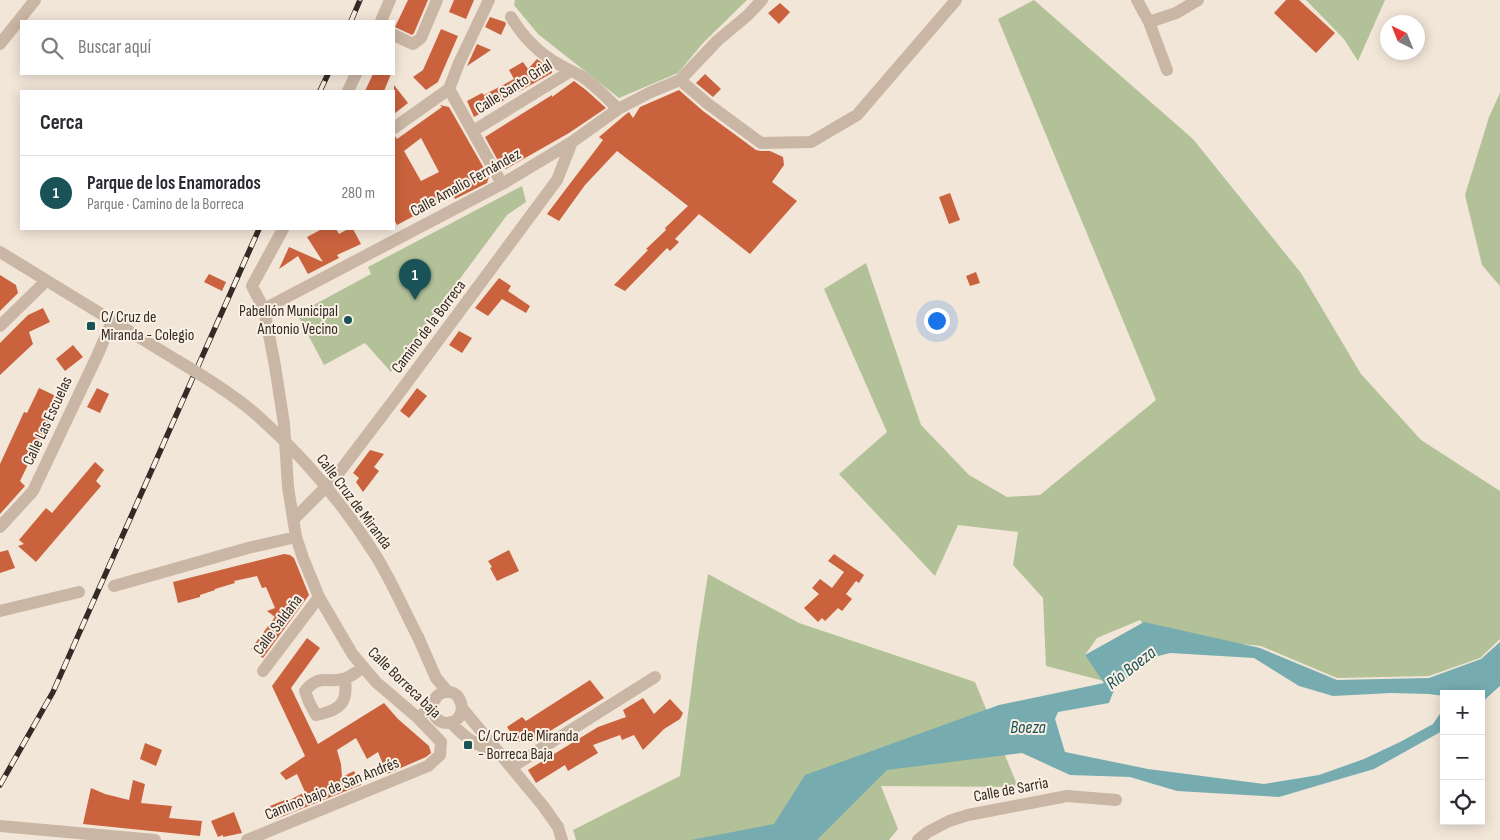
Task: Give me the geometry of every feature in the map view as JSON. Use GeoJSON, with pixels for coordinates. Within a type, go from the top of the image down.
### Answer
{"type":"FeatureCollection","features":[{"type":"Feature","properties":{"kind":"street"},"geometry":{"type":"LineString","coordinates":[[0,44],[36,0]]}},
{"type":"Feature","properties":{"kind":"street"},"geometry":{"type":"LineString","coordinates":[[381,20],[390,0]]}},
{"type":"Feature","properties":{"kind":"street"},"geometry":{"type":"LineString","coordinates":[[395,35],[413,44],[421,38],[437,0]]}},
{"type":"Feature","properties":{"kind":"street"},"geometry":{"type":"LineString","coordinates":[[395,127],[449,89],[459,63],[489,0]]}},
{"type":"Feature","properties":{"kind":"street"},"geometry":{"type":"LineString","coordinates":[[762,0],[748,15],[717,41],[680,80],[708,104],[761,143],[811,142],[857,115],[956,0]]}},
{"type":"Feature","properties":{"kind":"street"},"geometry":{"type":"LineString","coordinates":[[1138,0],[1149,22],[1167,70]]}},
{"type":"Feature","properties":{"kind":"street"},"geometry":{"type":"LineString","coordinates":[[1149,22],[1176,13],[1198,0]]}},
{"type":"Feature","properties":{"kind":"street"},"geometry":{"type":"LineString","coordinates":[[511,17],[518,28],[545,55],[571,71]]}},
{"type":"Feature","properties":{"kind":"street","name":"Calle Santo Grial"},"geometry":{"type":"LineString","coordinates":[[474,131],[571,71],[602,91],[618,109]]}},
{"type":"Feature","properties":{"kind":"street"},"geometry":{"type":"LineString","coordinates":[[348,90],[356,75]]}},
{"type":"Feature","properties":{"kind":"street","name":"Calle Amalio Fernández"},"geometry":{"type":"LineString","coordinates":[[264,310],[502,184],[572,142],[618,109],[680,80]]}},
{"type":"Feature","properties":{"kind":"street"},"geometry":{"type":"LineString","coordinates":[[449,89],[502,184]]}},
{"type":"Feature","properties":{"kind":"street","name":"Camino de la Borreca"},"geometry":{"type":"LineString","coordinates":[[294,519],[334,479],[546,195],[557,180],[572,142]]}},
{"type":"Feature","properties":{"kind":"street","name":"Calle Borreca baja"},"geometry":{"type":"LineString","coordinates":[[282,230],[252,286],[264,310],[275,366],[284,424],[288,487],[296,537],[319,598],[353,655],[376,682],[418,718],[441,742],[440,756],[428,766]]}},
{"type":"Feature","properties":{"kind":"street","name":"Calle Cruz de Miranda"},"geometry":{"type":"LineString","coordinates":[[0,252],[210,380],[258,416],[303,460],[336,499],[376,556],[418,637],[436,678],[448,692]]}},
{"type":"Feature","properties":{"kind":"street"},"geometry":{"type":"LineString","coordinates":[[0,326],[46,281]]}},
{"type":"Feature","properties":{"kind":"street","name":"Calle Las Escuelas"},"geometry":{"type":"LineString","coordinates":[[0,527],[33,492],[112,321]]}},
{"type":"Feature","properties":{"kind":"street"},"geometry":{"type":"LineString","coordinates":[[114,586],[248,548],[296,537]]}},
{"type":"Feature","properties":{"kind":"street"},"geometry":{"type":"LineString","coordinates":[[0,611],[79,592]]}},
{"type":"Feature","properties":{"kind":"street","name":"Calle Saldaña"},"geometry":{"type":"LineString","coordinates":[[263,671],[319,598]]}},
{"type":"Feature","properties":{"kind":"street"},"geometry":{"type":"LineString","coordinates":[[346,678],[364,667]]}},
{"type":"Feature","properties":{"kind":"street"},"geometry":{"type":"LineString","coordinates":[[512,767],[655,677]]}},
{"type":"Feature","properties":{"kind":"street","name":"Calle Cruz de Miranda"},"geometry":{"type":"LineString","coordinates":[[434,701],[436,678]]}},
{"type":"Feature","properties":{"kind":"street"},"geometry":{"type":"LineString","coordinates":[[418,718],[441,693],[448,692],[457,696],[461,701],[460,716],[435,736]]}},
{"type":"Feature","properties":{"kind":"street"},"geometry":{"type":"LineString","coordinates":[[434,701],[433,713],[437,719],[443,722],[451,722],[490,742]]}},
{"type":"Feature","properties":{"kind":"street"},"geometry":{"type":"LineString","coordinates":[[462,708],[544,808],[558,827],[562,840]]}},
{"type":"Feature","properties":{"kind":"street"},"geometry":{"type":"LineString","coordinates":[[451,722],[461,734],[475,743],[501,754]]}},
{"type":"Feature","properties":{"kind":"street","name":"Camino bajo de San Andrés"},"geometry":{"type":"LineString","coordinates":[[247,840],[428,766]]}},
{"type":"Feature","properties":{"kind":"street","name":"Calle de Sarria"},"geometry":{"type":"LineString","coordinates":[[918,840],[928,832],[949,821],[968,814],[1066,796],[1116,800]]}},
{"type":"Feature","properties":{"kind":"street"},"geometry":{"type":"LineString","coordinates":[[0,827],[155,840]]}},
{"type":"Feature","properties":{"kind":"green space"},"geometry":{"type":"Polygon","coordinates":[[[515,0],[747,0],[703,43],[678,73],[619,98],[538,34],[514,5],[515,0]]]}},
{"type":"Feature","properties":{"kind":"green space"},"geometry":{"type":"Polygon","coordinates":[[[1034,0],[1193,139],[1301,273],[1361,374],[1421,440],[1500,491],[1500,639],[1480,658],[1429,676],[1337,678],[1261,646],[1151,635],[1140,620],[1097,638],[1085,655],[1104,681],[1046,666],[1043,598],[1013,565],[1018,532],[958,525],[935,576],[839,474],[887,432],[824,289],[866,263],[921,425],[969,475],[1007,497],[1040,495],[1156,400],[998,19],[1034,0]]]}},
{"type":"Feature","properties":{"kind":"green space"},"geometry":{"type":"Polygon","coordinates":[[[1306,0],[1385,0],[1358,61],[1344,39],[1306,0]]]}},
{"type":"Feature","properties":{"kind":"green space"},"geometry":{"type":"Polygon","coordinates":[[[1500,93],[1500,286],[1482,265],[1465,195],[1489,117],[1500,93]]]}},
{"type":"Feature","properties":{"kind":"green space"},"geometry":{"type":"Polygon","coordinates":[[[522,186],[526,202],[507,215],[391,372],[365,343],[324,365],[297,314],[371,274],[368,267],[522,186]]]}},
{"type":"Feature","properties":{"kind":"green space"},"geometry":{"type":"Polygon","coordinates":[[[708,574],[799,623],[975,682],[1018,787],[881,786],[898,829],[889,840],[576,840],[573,830],[680,776],[708,574]]]}},
{"type":"Feature","properties":{"kind":"water","name":"Boeza"},"geometry":{"type":"Polygon","coordinates":[[[1144,622],[1260,648],[1337,680],[1429,678],[1481,659],[1500,642],[1500,686],[1485,699],[1485,690],[1440,690],[1440,695],[1391,693],[1333,696],[1299,686],[1254,658],[1170,653],[1147,659],[1114,690],[1109,703],[1058,712],[1055,719],[1065,752],[1148,769],[1264,784],[1319,775],[1364,759],[1433,724],[1440,714],[1440,732],[1374,769],[1279,797],[1177,791],[1130,777],[1070,775],[1022,753],[887,770],[817,840],[691,840],[774,824],[805,775],[999,705],[1104,683],[1085,655],[1144,622]]]}},
{"type":"Feature","properties":{"kind":"building"},"geometry":{"type":"Polygon","coordinates":[[[408,0],[428,0],[412,35],[395,27],[408,0]]]}},
{"type":"Feature","properties":{"kind":"building"},"geometry":{"type":"Polygon","coordinates":[[[454,0],[474,0],[466,19],[449,12],[454,0]]]}},
{"type":"Feature","properties":{"kind":"building"},"geometry":{"type":"Polygon","coordinates":[[[1286,0],[1299,0],[1335,33],[1316,53],[1274,13],[1286,0]]]}},
{"type":"Feature","properties":{"kind":"building"},"geometry":{"type":"Polygon","coordinates":[[[780,3],[790,12],[779,24],[768,13],[780,3]]]}},
{"type":"Feature","properties":{"kind":"building"},"geometry":{"type":"Polygon","coordinates":[[[490,17],[505,22],[506,24],[501,35],[485,27],[490,17]]]}},
{"type":"Feature","properties":{"kind":"building"},"geometry":{"type":"Polygon","coordinates":[[[441,29],[458,36],[438,82],[426,90],[413,77],[423,70],[441,29]]]}},
{"type":"Feature","properties":{"kind":"building"},"geometry":{"type":"Polygon","coordinates":[[[477,44],[491,50],[467,66],[477,44]]]}},
{"type":"Feature","properties":{"kind":"building"},"geometry":{"type":"Polygon","coordinates":[[[537,59],[552,70],[552,73],[474,117],[467,101],[482,93],[484,95],[514,79],[509,70],[523,62],[528,69],[537,59]]]}},
{"type":"Feature","properties":{"kind":"building"},"geometry":{"type":"Polygon","coordinates":[[[705,74],[721,89],[713,97],[696,83],[705,74]]]}},
{"type":"Feature","properties":{"kind":"building"},"geometry":{"type":"Polygon","coordinates":[[[373,75],[391,75],[384,90],[365,90],[373,75]]]}},
{"type":"Feature","properties":{"kind":"building"},"geometry":{"type":"Polygon","coordinates":[[[574,81],[606,108],[569,133],[506,169],[502,168],[485,137],[552,95],[552,97],[574,81]]]}},
{"type":"Feature","properties":{"kind":"building"},"geometry":{"type":"Polygon","coordinates":[[[394,85],[408,103],[395,113],[395,90],[394,85]]]}},
{"type":"Feature","properties":{"kind":"building"},"geometry":{"type":"Polygon","coordinates":[[[679,90],[703,111],[756,150],[770,151],[783,157],[784,165],[772,182],[797,201],[750,254],[699,214],[675,239],[679,242],[670,251],[667,248],[625,291],[614,285],[666,230],[665,228],[688,206],[617,151],[585,185],[559,221],[547,214],[603,140],[599,137],[629,112],[633,118],[640,107],[679,90]]]}},
{"type":"Feature","properties":{"kind":"building"},"geometry":{"type":"Polygon","coordinates":[[[440,105],[449,107],[489,177],[487,183],[455,199],[453,195],[397,225],[395,221],[395,136],[397,139],[442,107],[440,105]],[[421,138],[404,151],[421,181],[439,172],[421,138]]]}},
{"type":"Feature","properties":{"kind":"building"},"geometry":{"type":"Polygon","coordinates":[[[950,193],[960,220],[949,224],[939,197],[950,193]]]}},
{"type":"Feature","properties":{"kind":"building"},"geometry":{"type":"Polygon","coordinates":[[[320,230],[337,230],[339,234],[346,230],[354,230],[361,244],[337,255],[339,258],[308,274],[298,256],[279,269],[289,247],[323,262],[307,237],[320,230]]]}},
{"type":"Feature","properties":{"kind":"building"},"geometry":{"type":"Polygon","coordinates":[[[976,272],[980,283],[970,286],[966,276],[976,272]]]}},
{"type":"Feature","properties":{"kind":"building"},"geometry":{"type":"Polygon","coordinates":[[[209,274],[226,282],[222,291],[204,282],[209,274]]]}},
{"type":"Feature","properties":{"kind":"building"},"geometry":{"type":"Polygon","coordinates":[[[0,275],[16,285],[18,293],[0,311],[0,275]]]}},
{"type":"Feature","properties":{"kind":"building"},"geometry":{"type":"Polygon","coordinates":[[[499,278],[511,286],[508,291],[530,306],[526,313],[502,299],[488,316],[475,308],[499,278]]]}},
{"type":"Feature","properties":{"kind":"building"},"geometry":{"type":"Polygon","coordinates":[[[43,308],[50,322],[29,332],[33,344],[0,375],[0,343],[28,315],[43,308]]]}},
{"type":"Feature","properties":{"kind":"building"},"geometry":{"type":"Polygon","coordinates":[[[459,331],[472,338],[462,353],[449,345],[459,331]]]}},
{"type":"Feature","properties":{"kind":"building"},"geometry":{"type":"Polygon","coordinates":[[[73,345],[83,357],[65,371],[56,359],[73,345]]]}},
{"type":"Feature","properties":{"kind":"building"},"geometry":{"type":"Polygon","coordinates":[[[39,388],[58,397],[52,410],[54,411],[20,481],[25,486],[0,514],[0,464],[24,412],[27,413],[39,388]]]}},
{"type":"Feature","properties":{"kind":"building"},"geometry":{"type":"Polygon","coordinates":[[[97,388],[109,394],[100,413],[87,407],[97,388]]]}},
{"type":"Feature","properties":{"kind":"building"},"geometry":{"type":"Polygon","coordinates":[[[417,388],[427,396],[409,418],[400,411],[417,388]]]}},
{"type":"Feature","properties":{"kind":"building"},"geometry":{"type":"Polygon","coordinates":[[[370,450],[384,454],[374,467],[379,471],[363,492],[356,482],[359,478],[353,473],[370,450]]]}},
{"type":"Feature","properties":{"kind":"building"},"geometry":{"type":"Polygon","coordinates":[[[95,462],[104,470],[96,481],[101,486],[36,562],[18,546],[24,544],[19,540],[46,508],[52,513],[95,462]]]}},
{"type":"Feature","properties":{"kind":"building"},"geometry":{"type":"Polygon","coordinates":[[[8,550],[15,568],[0,573],[0,552],[8,550]]]}},
{"type":"Feature","properties":{"kind":"building"},"geometry":{"type":"Polygon","coordinates":[[[509,550],[519,571],[497,581],[488,561],[509,550]]]}},
{"type":"Feature","properties":{"kind":"building"},"geometry":{"type":"Polygon","coordinates":[[[284,554],[294,558],[309,595],[263,658],[251,649],[275,617],[267,611],[275,608],[266,587],[262,588],[257,576],[234,581],[235,583],[200,595],[200,597],[178,603],[173,582],[284,554]]]}},
{"type":"Feature","properties":{"kind":"building"},"geometry":{"type":"Polygon","coordinates":[[[834,554],[864,575],[859,583],[856,581],[846,594],[852,599],[842,611],[838,608],[825,621],[822,618],[818,622],[804,608],[819,594],[812,588],[820,579],[832,588],[844,572],[828,561],[834,554]]]}},
{"type":"Feature","properties":{"kind":"building"},"geometry":{"type":"Polygon","coordinates":[[[307,638],[320,648],[291,688],[318,744],[384,703],[398,719],[429,746],[431,753],[387,774],[378,752],[367,759],[356,738],[337,750],[342,777],[354,771],[361,785],[276,819],[270,806],[287,799],[288,801],[305,792],[297,774],[286,780],[280,773],[305,756],[272,686],[307,638]]]}},
{"type":"Feature","properties":{"kind":"building"},"geometry":{"type":"Polygon","coordinates":[[[590,680],[604,698],[537,739],[517,742],[507,727],[522,717],[526,721],[590,680]]]}},
{"type":"Feature","properties":{"kind":"building"},"geometry":{"type":"Polygon","coordinates":[[[643,698],[654,714],[670,699],[683,713],[680,719],[664,729],[643,750],[634,735],[622,740],[620,735],[593,745],[598,753],[568,771],[565,765],[536,783],[528,770],[598,727],[626,717],[623,710],[643,698]]]}},
{"type":"Feature","properties":{"kind":"building"},"geometry":{"type":"Polygon","coordinates":[[[145,743],[162,750],[156,766],[140,759],[145,743]]]}},
{"type":"Feature","properties":{"kind":"building"},"geometry":{"type":"Polygon","coordinates":[[[133,780],[145,784],[141,803],[172,806],[169,818],[202,821],[200,836],[83,824],[91,788],[105,794],[129,800],[133,780]]]}},
{"type":"Feature","properties":{"kind":"building"},"geometry":{"type":"Polygon","coordinates":[[[234,812],[242,833],[218,837],[211,821],[234,812]]]}},
{"type":"Feature","properties":{"kind":"railway"},"geometry":{"type":"LineString","coordinates":[[351,20],[360,0]]}},
{"type":"Feature","properties":{"kind":"railway"},"geometry":{"type":"LineString","coordinates":[[320,90],[328,75]]}},
{"type":"Feature","properties":{"kind":"railway"},"geometry":{"type":"LineString","coordinates":[[0,785],[53,692],[259,230]]}},
{"type":"Feature","properties":{"kind":"place","name":"Parque de los Enamorados"},"geometry":{"type":"Point","coordinates":[415,300]}},
{"type":"Feature","properties":{"kind":"place","name":"Pabellón Municipal Antonio Vecino"},"geometry":{"type":"Point","coordinates":[348,320]}},
{"type":"Feature","properties":{"kind":"place","name":"C/ Cruz de Miranda - Colegio"},"geometry":{"type":"Point","coordinates":[91,326]}},
{"type":"Feature","properties":{"kind":"place","name":"C/ Cruz de Miranda - Borreca Baja"},"geometry":{"type":"Point","coordinates":[468,745]}},
{"type":"Feature","properties":{"kind":"water label","name":"Río Boeza"},"geometry":{"type":"Point","coordinates":[1131,668]}}]}
